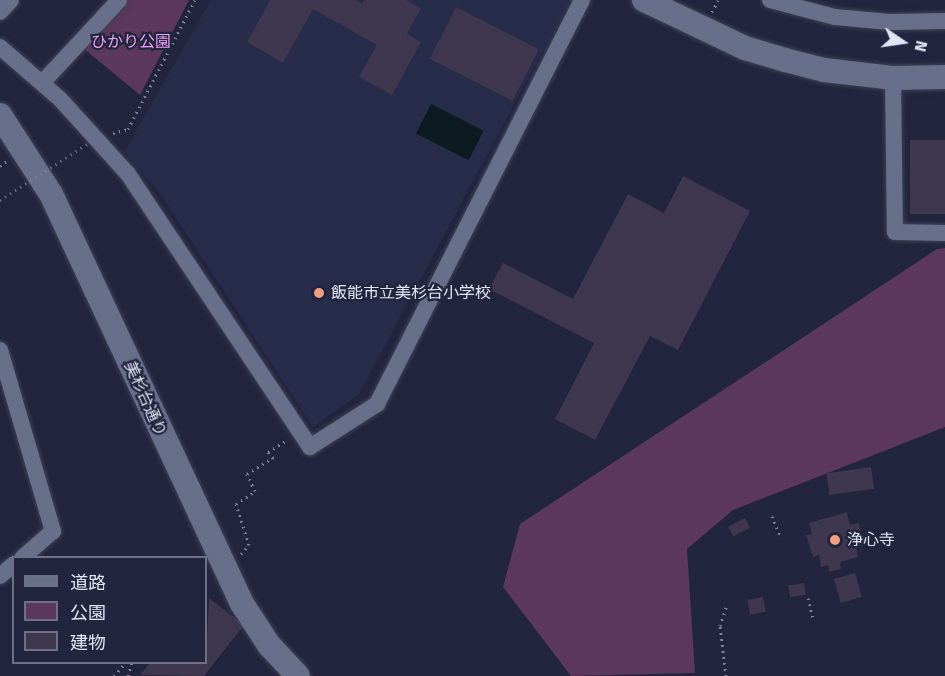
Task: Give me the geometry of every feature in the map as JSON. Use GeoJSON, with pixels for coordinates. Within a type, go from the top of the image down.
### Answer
{"type":"FeatureCollection","features":[{"type":"Feature","properties":{"kind":"street"},"geometry":{"type":"LineString","coordinates":[[0,12],[11,0]]}},
{"type":"Feature","properties":{"kind":"street"},"geometry":{"type":"LineString","coordinates":[[42,83],[119,0]]}},
{"type":"Feature","properties":{"kind":"street"},"geometry":{"type":"LineString","coordinates":[[0,47],[42,83],[153,209],[310,447],[377,404],[582,0]]}},
{"type":"Feature","properties":{"kind":"street"},"geometry":{"type":"LineString","coordinates":[[644,0],[745,48],[824,70],[893,78],[945,77]]}},
{"type":"Feature","properties":{"kind":"street"},"geometry":{"type":"LineString","coordinates":[[770,0],[835,17],[890,22],[945,21]]}},
{"type":"Feature","properties":{"kind":"street"},"geometry":{"type":"LineString","coordinates":[[893,78],[895,232],[945,233]]}},
{"type":"Feature","properties":{"kind":"street","name":"美杉台通り"},"geometry":{"type":"LineString","coordinates":[[0,116],[51,194],[222,566],[269,645],[298,676]]}},
{"type":"Feature","properties":{"kind":"street"},"geometry":{"type":"LineString","coordinates":[[0,350],[53,531],[24,556]]}},
{"type":"Feature","properties":{"kind":"street"},"geometry":{"type":"LineString","coordinates":[[0,576],[12,566]]}},
{"type":"Feature","properties":{"kind":"path"},"geometry":{"type":"LineString","coordinates":[[0,200],[92,141],[128,129],[195,0]]}},
{"type":"Feature","properties":{"kind":"path"},"geometry":{"type":"LineString","coordinates":[[222,566],[249,545],[236,504],[255,491],[247,474],[273,458],[268,452],[299,433]]}},
{"type":"Feature","properties":{"kind":"path"},"geometry":{"type":"LineString","coordinates":[[772,516],[781,538]]}},
{"type":"Feature","properties":{"kind":"path"},"geometry":{"type":"LineString","coordinates":[[808,598],[813,618]]}},
{"type":"Feature","properties":{"kind":"path"},"geometry":{"type":"LineString","coordinates":[[726,676],[720,626],[728,605]]}},
{"type":"Feature","properties":{"kind":"path"},"geometry":{"type":"LineString","coordinates":[[114,676],[125,664]]}},
{"type":"Feature","properties":{"kind":"shaded area","name":"飯能市立美杉台小学校"},"geometry":{"type":"Polygon","coordinates":[[[211,0],[570,0],[359,394],[313,427],[159,192],[124,152],[211,0]]]}},
{"type":"Feature","properties":{"kind":"shaded area"},"geometry":{"type":"Polygon","coordinates":[[[431,104],[484,131],[469,160],[416,133],[431,104]]]}},
{"type":"Feature","properties":{"kind":"green space","name":"ひかり公園"},"geometry":{"type":"Polygon","coordinates":[[[126,0],[189,0],[140,95],[83,48],[126,0]]]}},
{"type":"Feature","properties":{"kind":"green space"},"geometry":{"type":"Polygon","coordinates":[[[945,248],[945,427],[733,510],[687,549],[695,673],[571,676],[503,587],[520,524],[937,249],[945,248]]]}},
{"type":"Feature","properties":{"kind":"building"},"geometry":{"type":"Polygon","coordinates":[[[270,0],[355,0],[362,4],[364,0],[406,0],[421,8],[407,34],[421,42],[392,95],[359,77],[377,45],[313,9],[283,63],[247,42],[270,0]]]}},
{"type":"Feature","properties":{"kind":"building"},"geometry":{"type":"Polygon","coordinates":[[[456,7],[539,49],[513,101],[430,59],[456,7]]]}},
{"type":"Feature","properties":{"kind":"building"},"geometry":{"type":"Polygon","coordinates":[[[910,140],[945,140],[945,214],[910,214],[910,140]]]}},
{"type":"Feature","properties":{"kind":"building"},"geometry":{"type":"Polygon","coordinates":[[[683,176],[750,211],[678,350],[650,336],[595,440],[555,419],[594,343],[489,289],[503,263],[573,299],[628,194],[664,213],[683,176]]]}},
{"type":"Feature","properties":{"kind":"building"},"geometry":{"type":"Polygon","coordinates":[[[871,467],[874,489],[829,495],[826,473],[871,467]]]}},
{"type":"Feature","properties":{"kind":"building","name":"浄心寺"},"geometry":{"type":"Polygon","coordinates":[[[847,512],[850,525],[859,523],[864,545],[856,547],[858,557],[840,562],[841,569],[829,572],[828,565],[821,567],[819,555],[813,557],[806,535],[812,534],[809,523],[847,512]]]}},
{"type":"Feature","properties":{"kind":"building"},"geometry":{"type":"Polygon","coordinates":[[[745,518],[750,528],[733,536],[728,527],[745,518]]]}},
{"type":"Feature","properties":{"kind":"building"},"geometry":{"type":"Polygon","coordinates":[[[855,573],[862,597],[841,603],[834,579],[855,573]]]}},
{"type":"Feature","properties":{"kind":"building"},"geometry":{"type":"Polygon","coordinates":[[[804,583],[806,595],[790,597],[788,586],[804,583]]]}},
{"type":"Feature","properties":{"kind":"building"},"geometry":{"type":"Polygon","coordinates":[[[763,597],[766,612],[750,615],[747,600],[763,597]]]}},
{"type":"Feature","properties":{"kind":"building"},"geometry":{"type":"Polygon","coordinates":[[[209,598],[244,625],[204,676],[140,675],[149,664],[207,664],[209,598]]]}},
{"type":"Feature","properties":{"kind":"place","name":"飯能市立美杉台小学校"},"geometry":{"type":"Point","coordinates":[319,293]}},
{"type":"Feature","properties":{"kind":"place","name":"浄心寺"},"geometry":{"type":"Point","coordinates":[835,540]}}]}
